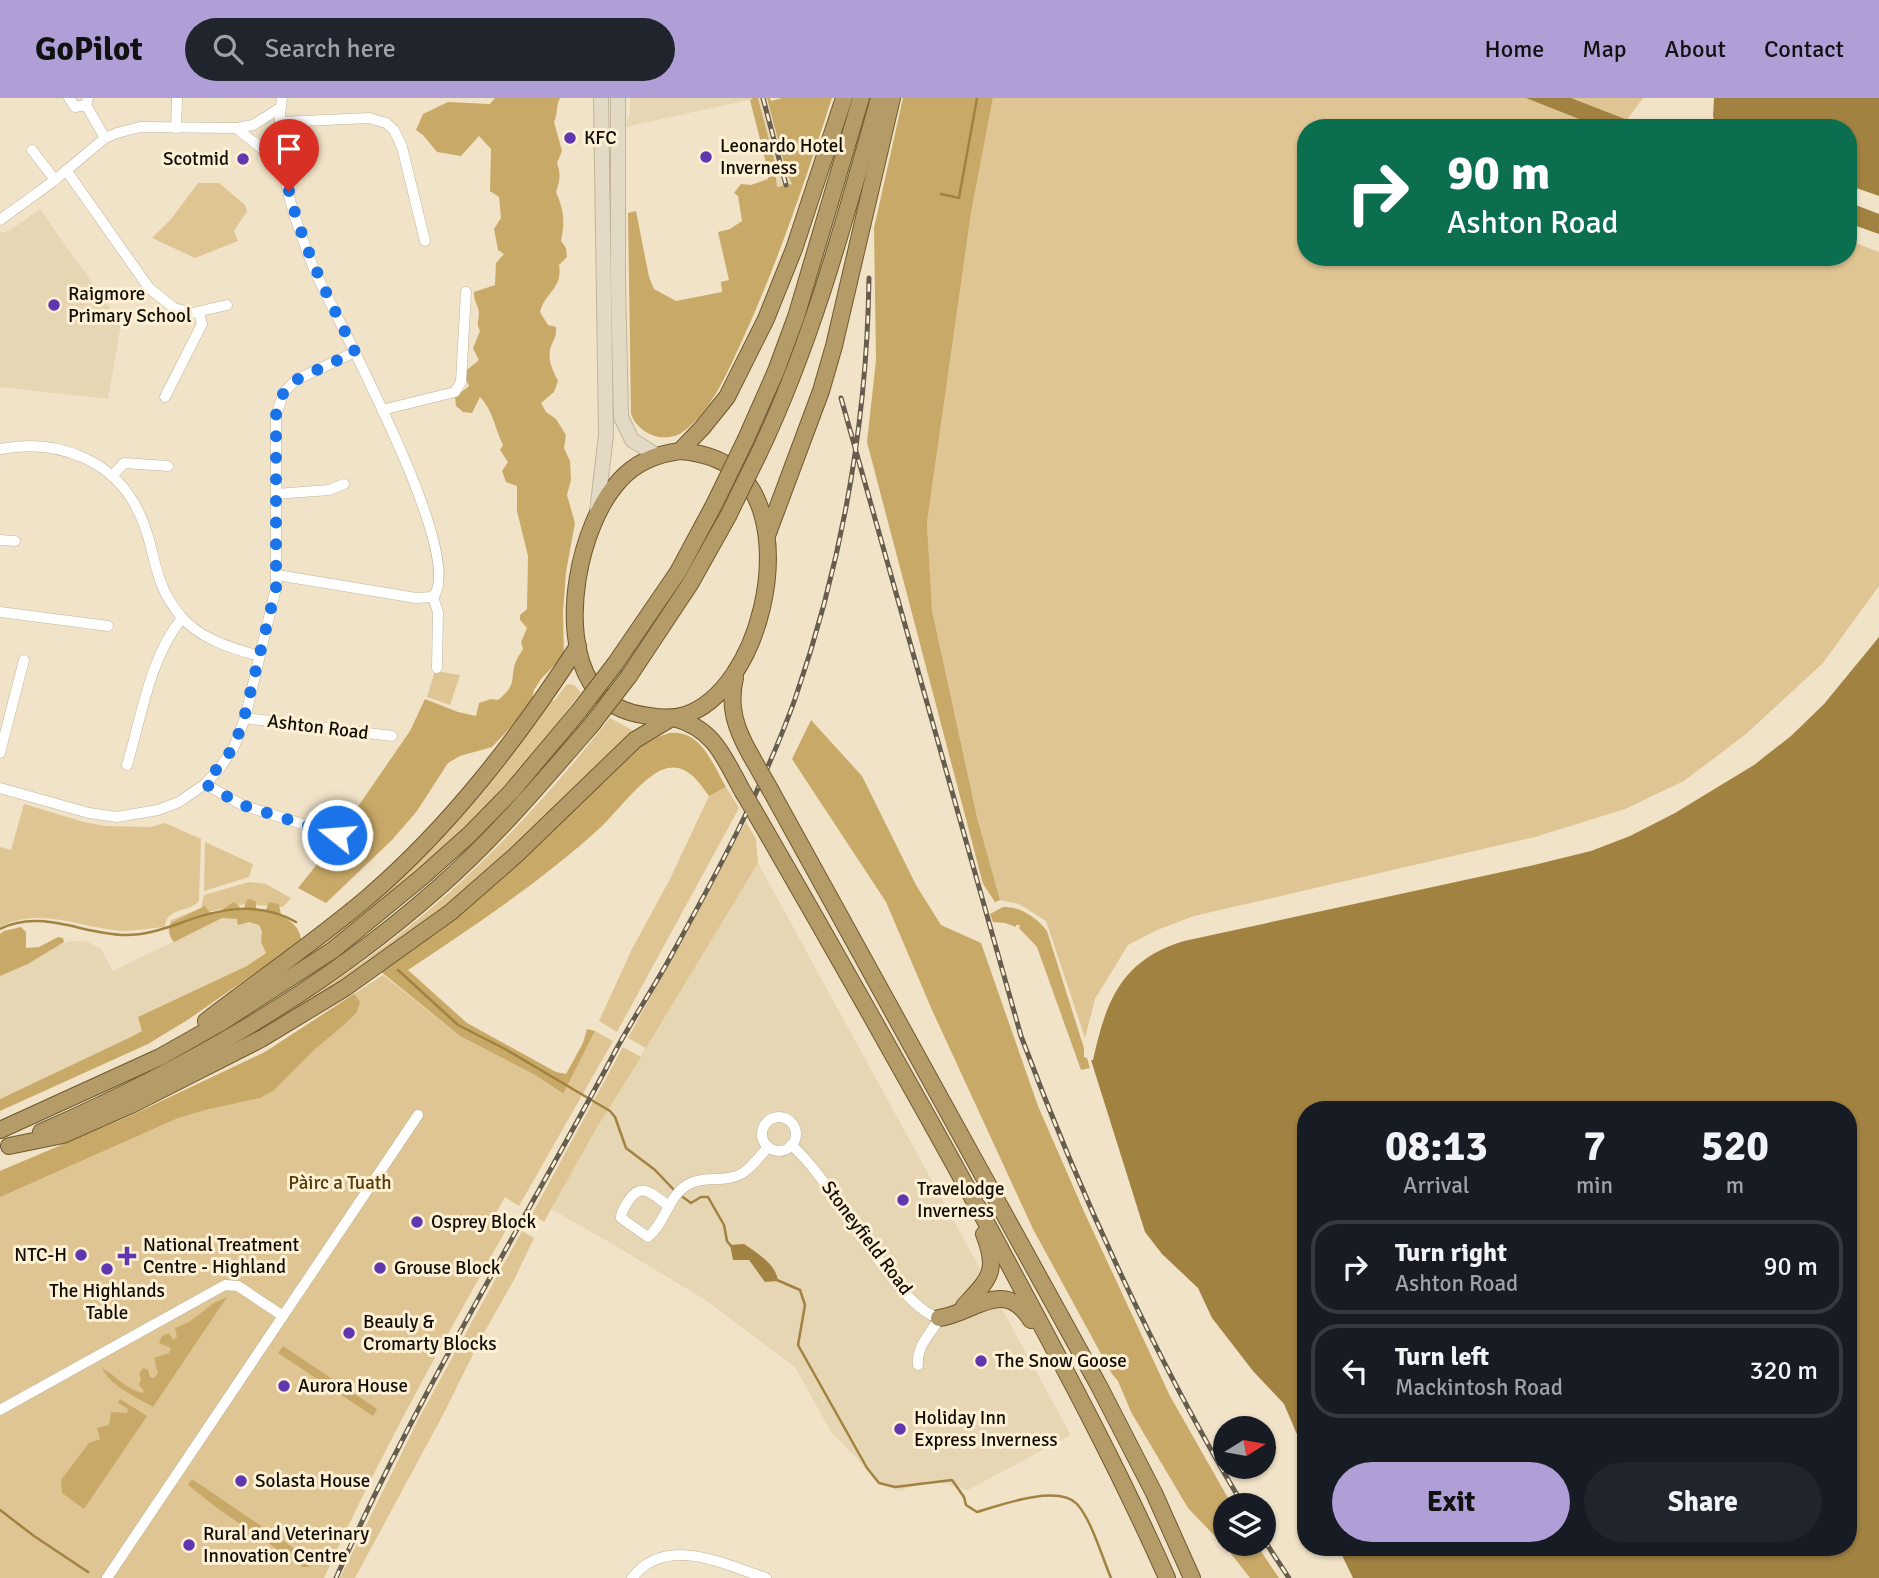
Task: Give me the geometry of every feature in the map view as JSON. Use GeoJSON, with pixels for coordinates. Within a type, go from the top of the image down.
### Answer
{"type":"FeatureCollection","features":[{"type":"Feature","properties":{"kind":"highway"},"geometry":{"type":"LineString","coordinates":[[680,451],[727,397],[766,319],[794,248],[844,98]]}},
{"type":"Feature","properties":{"kind":"highway"},"geometry":{"type":"LineString","coordinates":[[0,1130],[160,1056],[222,1022],[332,950],[422,877],[511,792],[579,711],[678,572],[746,439],[796,317],[861,98]]}},
{"type":"Feature","properties":{"kind":"highway"},"geometry":{"type":"LineString","coordinates":[[4,1148],[112,1101],[185,1064],[245,1030],[344,964],[436,890],[482,846],[525,803],[593,723],[629,676],[684,594],[728,516],[759,453],[793,377],[811,327],[879,98]]}},
{"type":"Feature","properties":{"kind":"highway"},"geometry":{"type":"LineString","coordinates":[[767,535],[821,391],[834,346],[892,98]]}},
{"type":"Feature","properties":{"kind":"highway"},"geometry":{"type":"LineString","coordinates":[[1167,1578],[1123,1481],[954,1164],[883,1034],[709,736],[696,726],[672,718],[635,714],[617,708],[605,699],[590,681],[578,646],[574,616],[577,577],[595,520],[608,494],[634,467],[656,455],[680,451],[704,453],[741,475],[752,490],[763,515],[767,535],[766,575],[757,628],[738,669],[732,691],[731,705],[736,727],[1099,1386],[1154,1493],[1192,1578]]}},
{"type":"Feature","properties":{"kind":"highway"},"geometry":{"type":"LineString","coordinates":[[160,1056],[318,938],[368,897],[436,833],[489,772],[578,646]]}},
{"type":"Feature","properties":{"kind":"highway"},"geometry":{"type":"LineString","coordinates":[[4,1148],[63,1135],[131,1105],[261,1039],[345,988],[451,912],[516,855],[635,740],[672,718],[685,715],[711,701],[738,669]]}},
{"type":"Feature","properties":{"kind":"highway"},"geometry":{"type":"LineString","coordinates":[[954,1164],[986,1237],[991,1259],[987,1282],[961,1311]]}},
{"type":"Feature","properties":{"kind":"highway"},"geometry":{"type":"LineString","coordinates":[[939,1318],[948,1317],[991,1299],[1004,1300],[1019,1306],[1027,1313],[1077,1393]]}},
{"type":"Feature","properties":{"kind":"main road"},"geometry":{"type":"LineString","coordinates":[[595,520],[606,435],[601,98]]}},
{"type":"Feature","properties":{"kind":"main road"},"geometry":{"type":"LineString","coordinates":[[618,98],[621,417],[632,440],[656,455]]}},
{"type":"Feature","properties":{"kind":"street"},"geometry":{"type":"LineString","coordinates":[[69,98],[75,107],[87,101],[105,138]]}},
{"type":"Feature","properties":{"kind":"street"},"geometry":{"type":"LineString","coordinates":[[176,128],[177,98]]}},
{"type":"Feature","properties":{"kind":"street"},"geometry":{"type":"LineString","coordinates":[[281,103],[284,166],[300,232],[313,268],[382,410],[423,505],[439,576],[439,586],[433,597],[438,612],[437,668]]}},
{"type":"Feature","properties":{"kind":"street"},"geometry":{"type":"LineString","coordinates":[[0,220],[55,180],[105,138],[140,127],[236,128],[253,125],[281,103]]}},
{"type":"Feature","properties":{"kind":"street"},"geometry":{"type":"LineString","coordinates":[[280,122],[369,118],[386,123],[394,130],[402,147],[425,241]]}},
{"type":"Feature","properties":{"kind":"street"},"geometry":{"type":"LineString","coordinates":[[236,128],[284,166]]}},
{"type":"Feature","properties":{"kind":"street"},"geometry":{"type":"LineString","coordinates":[[32,149],[55,180]]}},
{"type":"Feature","properties":{"kind":"street"},"geometry":{"type":"LineString","coordinates":[[66,170],[149,288],[174,308],[199,313],[227,305]]}},
{"type":"Feature","properties":{"kind":"street"},"geometry":{"type":"LineString","coordinates":[[382,410],[456,392],[461,382],[466,292]]}},
{"type":"Feature","properties":{"kind":"street"},"geometry":{"type":"LineString","coordinates":[[165,397],[202,324],[199,313]]}},
{"type":"Feature","properties":{"kind":"street","name":"Ashton Road"},"geometry":{"type":"LineString","coordinates":[[0,788],[89,813],[117,817],[158,810],[179,802],[205,784],[234,747],[244,718],[276,588],[276,415],[284,391],[296,380],[355,352]]}},
{"type":"Feature","properties":{"kind":"street"},"geometry":{"type":"LineString","coordinates":[[0,449],[33,445],[64,450],[103,467],[125,489],[141,518],[157,577],[167,598],[182,618],[207,637],[259,656]]}},
{"type":"Feature","properties":{"kind":"street"},"geometry":{"type":"LineString","coordinates":[[112,476],[124,463],[168,466]]}},
{"type":"Feature","properties":{"kind":"street"},"geometry":{"type":"LineString","coordinates":[[276,494],[329,490],[344,484]]}},
{"type":"Feature","properties":{"kind":"street"},"geometry":{"type":"LineString","coordinates":[[0,540],[15,541]]}},
{"type":"Feature","properties":{"kind":"street"},"geometry":{"type":"LineString","coordinates":[[276,575],[416,598],[433,597]]}},
{"type":"Feature","properties":{"kind":"street"},"geometry":{"type":"LineString","coordinates":[[0,611],[108,626]]}},
{"type":"Feature","properties":{"kind":"street"},"geometry":{"type":"LineString","coordinates":[[127,765],[157,660],[169,635],[182,618]]}},
{"type":"Feature","properties":{"kind":"street"},"geometry":{"type":"LineString","coordinates":[[0,753],[24,660]]}},
{"type":"Feature","properties":{"kind":"street","name":"Ashton Road"},"geometry":{"type":"LineString","coordinates":[[244,718],[392,736]]}},
{"type":"Feature","properties":{"kind":"street"},"geometry":{"type":"LineString","coordinates":[[205,784],[242,805],[337,835]]}},
{"type":"Feature","properties":{"kind":"street"},"geometry":{"type":"LineString","coordinates":[[107,1578],[418,1115]]}},
{"type":"Feature","properties":{"kind":"street"},"geometry":{"type":"LineString","coordinates":[[755,1115],[766,1122]]}},
{"type":"Feature","properties":{"kind":"street"},"geometry":{"type":"LineString","coordinates":[[790,1116],[796,1132],[791,1145],[778,1151],[768,1147],[762,1138],[766,1122],[774,1117],[790,1116]]}},
{"type":"Feature","properties":{"kind":"street","name":"Stoneyfield Road"},"geometry":{"type":"LineString","coordinates":[[791,1145],[822,1178],[877,1258],[900,1286],[925,1311],[939,1318]]}},
{"type":"Feature","properties":{"kind":"street"},"geometry":{"type":"LineString","coordinates":[[675,1197],[638,1190],[633,1193],[621,1213],[621,1218],[648,1237],[675,1197],[693,1182],[740,1175],[768,1147]]}},
{"type":"Feature","properties":{"kind":"street"},"geometry":{"type":"LineString","coordinates":[[0,1410],[225,1285],[239,1286],[283,1316]]}},
{"type":"Feature","properties":{"kind":"street"},"geometry":{"type":"LineString","coordinates":[[918,1365],[920,1346],[939,1318]]}},
{"type":"Feature","properties":{"kind":"street"},"geometry":{"type":"LineString","coordinates":[[632,1578],[642,1566],[654,1559],[677,1553],[692,1555],[766,1578]]}},
{"type":"Feature","properties":{"kind":"shaded area"},"geometry":{"type":"Polygon","coordinates":[[[495,98],[560,98],[554,122],[562,151],[557,163],[560,177],[556,192],[563,216],[561,241],[566,248],[567,257],[559,265],[560,273],[556,285],[540,312],[548,325],[556,327],[550,358],[558,381],[554,392],[541,403],[566,435],[564,448],[570,461],[571,480],[567,495],[575,523],[566,572],[564,655],[541,679],[534,690],[530,707],[492,747],[460,756],[448,763],[417,811],[392,840],[326,903],[298,888],[326,853],[410,731],[425,699],[476,716],[479,703],[498,700],[509,689],[517,658],[523,649],[521,642],[527,628],[520,620],[520,615],[527,609],[528,556],[517,511],[517,486],[506,482],[502,471],[508,462],[500,450],[503,445],[484,402],[480,397],[472,413],[463,412],[456,406],[455,397],[469,386],[466,379],[467,370],[479,360],[473,348],[480,331],[474,292],[495,285],[496,263],[504,254],[498,250],[494,229],[501,218],[499,197],[490,191],[491,149],[479,136],[461,156],[437,152],[416,130],[423,114],[448,102],[490,104],[495,98]]]}},
{"type":"Feature","properties":{"kind":"shaded area"},"geometry":{"type":"Polygon","coordinates":[[[630,98],[753,99],[625,127],[630,114],[630,98]]]}},
{"type":"Feature","properties":{"kind":"shaded area"},"geometry":{"type":"Polygon","coordinates":[[[758,98],[767,98],[792,184],[777,187],[758,98]]]}},
{"type":"Feature","properties":{"kind":"shaded area"},"geometry":{"type":"Polygon","coordinates":[[[758,98],[774,159],[777,187],[792,184],[767,98],[771,101],[782,98],[832,98],[779,252],[724,378],[703,413],[684,431],[672,437],[655,436],[638,426],[631,414],[628,213],[636,211],[649,277],[654,289],[676,301],[722,292],[721,282],[729,280],[718,232],[730,229],[742,221],[738,196],[734,193],[741,184],[751,185],[768,179],[769,175],[750,100],[758,98]]]}},
{"type":"Feature","properties":{"kind":"shaded area"},"geometry":{"type":"Polygon","coordinates":[[[903,98],[993,98],[971,213],[927,523],[932,610],[977,817],[1000,900],[995,902],[983,884],[867,442],[876,360],[874,228],[903,98]]]}},
{"type":"Feature","properties":{"kind":"shaded area"},"geometry":{"type":"Polygon","coordinates":[[[1526,98],[1571,98],[1625,119],[1579,119],[1526,98]]]}},
{"type":"Feature","properties":{"kind":"shaded area"},"geometry":{"type":"Polygon","coordinates":[[[1714,98],[1879,98],[1879,196],[1857,188],[1857,119],[1714,119],[1714,98]]]}},
{"type":"Feature","properties":{"kind":"shaded area"},"geometry":{"type":"Polygon","coordinates":[[[1857,205],[1879,214],[1879,234],[1857,226],[1857,205]]]}},
{"type":"Feature","properties":{"kind":"shaded area","name":"Raigmore Primary School"},"geometry":{"type":"Polygon","coordinates":[[[40,209],[121,324],[108,399],[0,387],[0,233],[9,231],[40,209]]]}},
{"type":"Feature","properties":{"kind":"shaded area"},"geometry":{"type":"Polygon","coordinates":[[[1879,637],[1879,1578],[1353,1578],[1342,1556],[1857,1556],[1857,1101],[1297,1101],[1297,1434],[1284,1404],[1253,1371],[1212,1318],[1198,1288],[1162,1254],[1145,1232],[1091,1060],[1111,1001],[1131,971],[1145,959],[1184,941],[1534,865],[1591,851],[1630,836],[1675,813],[1754,765],[1791,736],[1824,704],[1879,637]]]}},
{"type":"Feature","properties":{"kind":"shaded area"},"geometry":{"type":"Polygon","coordinates":[[[811,720],[862,776],[916,885],[941,925],[981,943],[1038,1106],[1086,1216],[1170,1396],[1213,1472],[1213,1479],[1217,1479],[1225,1493],[1213,1493],[1213,1534],[1188,1508],[1131,1412],[1118,1381],[1033,1229],[932,1010],[886,902],[792,759],[811,720]]]}},
{"type":"Feature","properties":{"kind":"shaded area"},"geometry":{"type":"Polygon","coordinates":[[[669,733],[680,733],[697,742],[710,758],[726,787],[709,796],[687,771],[675,767],[660,771],[642,784],[601,827],[555,866],[483,920],[408,970],[467,1023],[556,1072],[566,1074],[583,1043],[587,1029],[595,1031],[563,1094],[535,1075],[460,1036],[380,971],[502,876],[636,749],[669,733]]]}},
{"type":"Feature","properties":{"kind":"shaded area"},"geometry":{"type":"Polygon","coordinates":[[[758,863],[1071,1435],[968,1490],[928,1481],[899,1491],[882,1484],[831,1432],[795,1367],[707,1301],[551,1209],[596,1129],[758,863]]]}},
{"type":"Feature","properties":{"kind":"shaded area"},"geometry":{"type":"Polygon","coordinates":[[[250,899],[256,902],[256,908],[265,912],[269,902],[279,904],[281,915],[298,931],[301,939],[298,943],[189,1019],[148,1044],[0,1111],[0,1099],[142,1031],[138,1017],[247,966],[266,953],[261,942],[262,931],[259,925],[249,922],[238,925],[237,919],[222,918],[174,942],[170,935],[171,923],[205,906],[211,914],[234,902],[243,910],[250,899]]]}},
{"type":"Feature","properties":{"kind":"shaded area"},"geometry":{"type":"Polygon","coordinates":[[[1003,907],[1016,908],[1028,914],[1047,931],[1084,1048],[1084,1057],[1087,1058],[1090,1068],[1081,1070],[1037,947],[1019,928],[1020,925],[1016,927],[993,922],[990,914],[1003,907]]]}},
{"type":"Feature","properties":{"kind":"shaded area"},"geometry":{"type":"Polygon","coordinates":[[[251,915],[283,950],[133,1036],[0,1099],[0,976],[28,964],[58,945],[72,941],[88,942],[101,949],[113,971],[222,918],[251,915]]]}},
{"type":"Feature","properties":{"kind":"shaded area"},"geometry":{"type":"Polygon","coordinates":[[[21,927],[26,932],[26,948],[39,947],[58,937],[63,938],[64,942],[28,964],[0,976],[0,934],[21,927]]]}},
{"type":"Feature","properties":{"kind":"shaded area"},"geometry":{"type":"Polygon","coordinates":[[[354,994],[360,1002],[357,1012],[273,1091],[260,1098],[178,1118],[0,1197],[0,1171],[130,1116],[265,1052],[354,994]]]}},
{"type":"Feature","properties":{"kind":"shaded area"},"geometry":{"type":"Polygon","coordinates":[[[744,1244],[770,1264],[778,1281],[765,1282],[749,1260],[733,1260],[730,1245],[744,1244]]]}},
{"type":"Feature","properties":{"kind":"shaded area"},"geometry":{"type":"Polygon","coordinates":[[[227,1297],[153,1407],[124,1390],[111,1380],[102,1368],[142,1393],[144,1391],[139,1385],[139,1374],[143,1368],[154,1378],[158,1373],[154,1358],[169,1353],[171,1348],[159,1343],[162,1336],[169,1333],[173,1340],[177,1337],[175,1328],[227,1297]]]}},
{"type":"Feature","properties":{"kind":"shaded area"},"geometry":{"type":"Polygon","coordinates":[[[283,1346],[377,1409],[373,1416],[278,1353],[283,1346]]]}},
{"type":"Feature","properties":{"kind":"shaded area"},"geometry":{"type":"Polygon","coordinates":[[[120,1399],[147,1416],[84,1509],[62,1493],[61,1480],[89,1443],[100,1439],[97,1428],[109,1425],[111,1412],[127,1413],[128,1409],[118,1403],[120,1399]]]}},
{"type":"Feature","properties":{"kind":"shaded area"},"geometry":{"type":"Polygon","coordinates":[[[192,1479],[298,1551],[306,1558],[309,1567],[303,1567],[217,1508],[188,1485],[192,1479]]]}},
{"type":"Feature","properties":{"kind":"shaded area"},"geometry":{"type":"Polygon","coordinates":[[[1233,1556],[1264,1556],[1279,1578],[1250,1578],[1233,1556]]]}},
{"type":"Feature","properties":{"kind":"green space"},"geometry":{"type":"Polygon","coordinates":[[[993,98],[1643,98],[1628,119],[1297,119],[1297,266],[1857,266],[1857,243],[1879,252],[1879,586],[1823,663],[1746,734],[1684,781],[1625,809],[1535,837],[1194,916],[1157,930],[1128,945],[1095,999],[1085,1038],[1046,921],[1019,904],[1000,900],[977,817],[932,610],[927,523],[971,213],[993,98]]]}},
{"type":"Feature","properties":{"kind":"green space"},"geometry":{"type":"Polygon","coordinates":[[[198,183],[219,183],[245,205],[247,211],[234,231],[238,241],[195,258],[152,238],[172,218],[198,183]]]}},
{"type":"Feature","properties":{"kind":"green space"},"geometry":{"type":"Polygon","coordinates":[[[435,671],[460,675],[450,705],[427,697],[435,671]]]}},
{"type":"Feature","properties":{"kind":"green space"},"geometry":{"type":"Polygon","coordinates":[[[567,684],[574,685],[581,692],[518,771],[483,808],[448,844],[371,911],[290,970],[432,849],[509,759],[550,699],[554,701],[567,684]]]}},
{"type":"Feature","properties":{"kind":"green space"},"geometry":{"type":"Polygon","coordinates":[[[610,718],[636,732],[487,874],[403,942],[296,1010],[297,1006],[366,959],[441,900],[530,813],[610,718]]]}},
{"type":"Feature","properties":{"kind":"green space"},"geometry":{"type":"Polygon","coordinates":[[[726,787],[739,808],[617,1032],[599,1021],[709,796],[726,787]]]}},
{"type":"Feature","properties":{"kind":"green space"},"geometry":{"type":"Polygon","coordinates":[[[24,804],[105,826],[151,827],[165,823],[201,839],[199,901],[169,916],[165,927],[122,931],[61,920],[30,918],[0,927],[0,847],[11,850],[24,804]]]}},
{"type":"Feature","properties":{"kind":"green space"},"geometry":{"type":"Polygon","coordinates":[[[746,822],[756,839],[758,863],[646,1048],[628,1038],[746,822]]]}},
{"type":"Feature","properties":{"kind":"green space"},"geometry":{"type":"Polygon","coordinates":[[[205,842],[253,864],[249,877],[204,891],[205,842]]]}},
{"type":"Feature","properties":{"kind":"green space"},"geometry":{"type":"Polygon","coordinates":[[[249,882],[266,884],[291,898],[283,907],[245,904],[212,911],[170,925],[171,920],[201,908],[204,895],[249,882]]]}},
{"type":"Feature","properties":{"kind":"green space","name":"Pàirc a Tuath"},"geometry":{"type":"Polygon","coordinates":[[[383,975],[460,1036],[535,1075],[562,1094],[595,1031],[613,1041],[519,1206],[505,1197],[496,1213],[510,1223],[390,1443],[324,1578],[0,1578],[0,1171],[130,1116],[265,1052],[383,975]]]}},
{"type":"Feature","properties":{"kind":"green space"},"geometry":{"type":"Polygon","coordinates":[[[623,1047],[641,1057],[596,1129],[544,1222],[532,1214],[623,1047]]]}},
{"type":"Feature","properties":{"kind":"green space"},"geometry":{"type":"Polygon","coordinates":[[[522,1231],[534,1238],[514,1280],[355,1578],[340,1578],[419,1418],[522,1231]]]}},
{"type":"Feature","properties":{"kind":"waterway"},"geometry":{"type":"LineString","coordinates":[[941,194],[959,198],[977,98]]}},
{"type":"Feature","properties":{"kind":"waterway"},"geometry":{"type":"LineString","coordinates":[[0,929],[31,921],[63,924],[110,934],[133,935],[208,914],[237,909],[267,911],[296,922]]}},
{"type":"Feature","properties":{"kind":"waterway"},"geometry":{"type":"LineString","coordinates":[[398,970],[458,1025],[505,1049],[610,1111],[615,1117],[626,1148],[655,1170],[675,1191]]}},
{"type":"Feature","properties":{"kind":"waterway"},"geometry":{"type":"LineString","coordinates":[[680,1195],[691,1203],[701,1197],[708,1197],[724,1225],[727,1241],[731,1246]]}},
{"type":"Feature","properties":{"kind":"waterway"},"geometry":{"type":"LineString","coordinates":[[777,1280],[800,1290],[805,1305],[798,1345],[867,1468],[879,1483],[895,1487],[952,1480],[964,1497],[966,1505],[977,1512],[1028,1498],[1068,1498],[1077,1504],[1087,1520],[1111,1578]]}},
{"type":"Feature","properties":{"kind":"waterway"},"geometry":{"type":"LineString","coordinates":[[0,1510],[88,1572]]}},
{"type":"Feature","properties":{"kind":"railway"},"geometry":{"type":"LineString","coordinates":[[763,98],[786,185]]}},
{"type":"Feature","properties":{"kind":"railway"},"geometry":{"type":"LineString","coordinates":[[336,1578],[367,1510],[436,1377],[722,862],[754,798],[782,732],[812,648],[839,544],[849,492],[863,385],[869,278]]}},
{"type":"Feature","properties":{"kind":"railway"},"geometry":{"type":"LineString","coordinates":[[841,398],[1021,1036],[1069,1157],[1122,1276],[1179,1392],[1236,1493]]}},
{"type":"Feature","properties":{"kind":"railway"},"geometry":{"type":"LineString","coordinates":[[1275,1556],[1289,1578]]}},
{"type":"Feature","properties":{"kind":"place","name":"KFC"},"geometry":{"type":"Point","coordinates":[570,138]}},
{"type":"Feature","properties":{"kind":"place","name":"Leonardo Hotel Inverness"},"geometry":{"type":"Point","coordinates":[706,157]}},
{"type":"Feature","properties":{"kind":"place","name":"Scotmid"},"geometry":{"type":"Point","coordinates":[243,159]}},
{"type":"Feature","properties":{"kind":"place","name":"Raigmore Primary School"},"geometry":{"type":"Point","coordinates":[54,305]}},
{"type":"Feature","properties":{"kind":"place","name":"Travelodge Inverness"},"geometry":{"type":"Point","coordinates":[903,1200]}},
{"type":"Feature","properties":{"kind":"place","name":"Osprey Block"},"geometry":{"type":"Point","coordinates":[417,1222]}},
{"type":"Feature","properties":{"kind":"place","name":"NTC-H"},"geometry":{"type":"Point","coordinates":[81,1255]}},
{"type":"Feature","properties":{"kind":"place","name":"National Treatment Centre - Highland"},"geometry":{"type":"Point","coordinates":[127,1256]}},
{"type":"Feature","properties":{"kind":"place","name":"Grouse Block"},"geometry":{"type":"Point","coordinates":[380,1268]}},
{"type":"Feature","properties":{"kind":"place","name":"The Highlands Table"},"geometry":{"type":"Point","coordinates":[107,1269]}},
{"type":"Feature","properties":{"kind":"place","name":"Beauly & Cromarty Blocks"},"geometry":{"type":"Point","coordinates":[349,1333]}},
{"type":"Feature","properties":{"kind":"place","name":"The Snow Goose"},"geometry":{"type":"Point","coordinates":[981,1361]}},
{"type":"Feature","properties":{"kind":"place","name":"Aurora House"},"geometry":{"type":"Point","coordinates":[284,1386]}},
{"type":"Feature","properties":{"kind":"place","name":"Holiday Inn Express Inverness"},"geometry":{"type":"Point","coordinates":[900,1429]}},
{"type":"Feature","properties":{"kind":"place","name":"Solasta House"},"geometry":{"type":"Point","coordinates":[241,1481]}},
{"type":"Feature","properties":{"kind":"place","name":"Rural and Veterinary Innovation Centre"},"geometry":{"type":"Point","coordinates":[189,1545]}},
{"type":"Feature","properties":{"kind":"route"},"geometry":{"type":"LineString","coordinates":[[289,191],[296,221],[313,268],[355,352],[296,380],[284,391],[276,415],[276,588],[244,718],[234,747],[205,784],[242,805],[337,835]]}}]}
